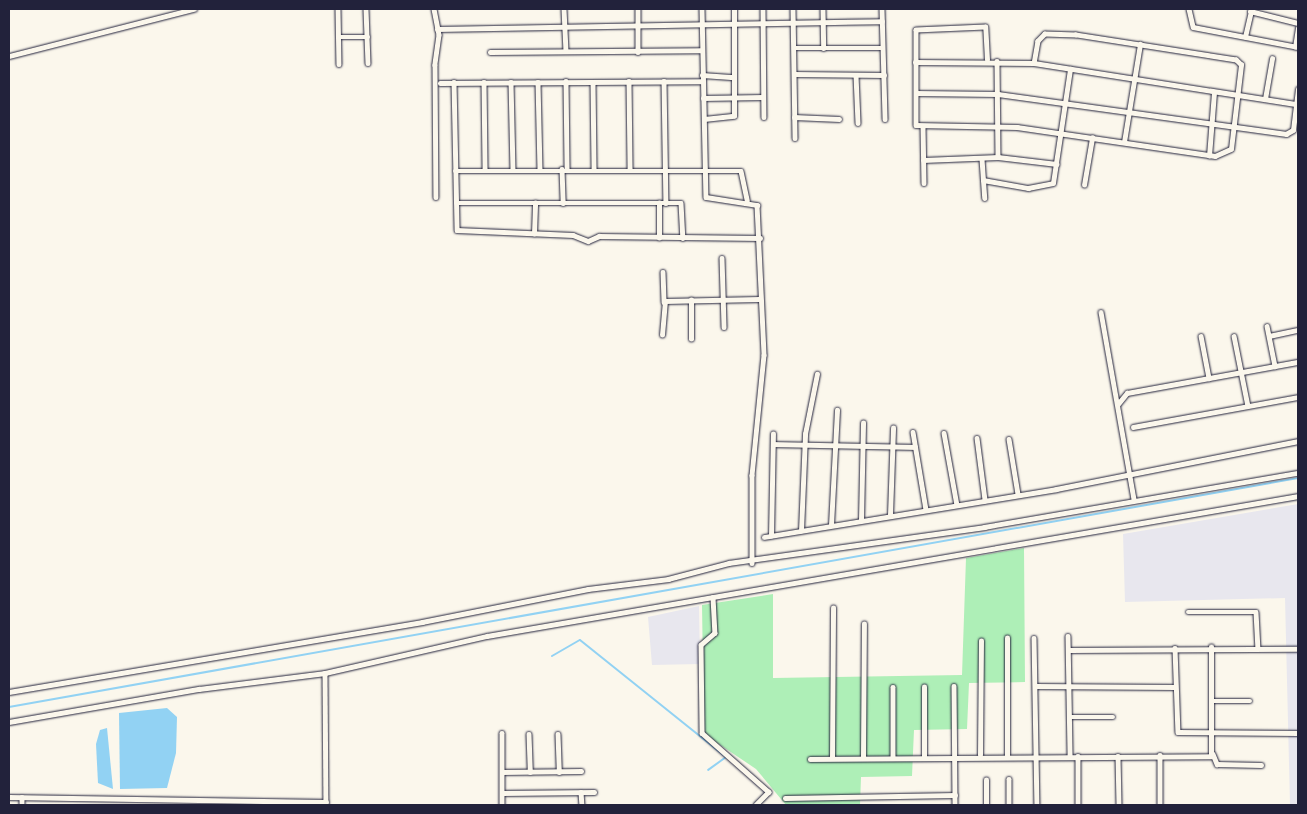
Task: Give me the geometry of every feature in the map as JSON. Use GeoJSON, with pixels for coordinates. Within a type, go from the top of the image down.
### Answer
{"type":"FeatureCollection","features":[{"type":"Feature","properties":{"kind":"street"},"geometry":{"type":"LineString","coordinates":[[165,9],[165,16]]}},
{"type":"Feature","properties":{"kind":"street"},"geometry":{"type":"LineString","coordinates":[[9,56],[194,9]]}},
{"type":"Feature","properties":{"kind":"street"},"geometry":{"type":"LineString","coordinates":[[338,9],[339,64]]}},
{"type":"Feature","properties":{"kind":"street"},"geometry":{"type":"LineString","coordinates":[[366,9],[368,63]]}},
{"type":"Feature","properties":{"kind":"street"},"geometry":{"type":"LineString","coordinates":[[434,9],[436,30],[436,197]]}},
{"type":"Feature","properties":{"kind":"street"},"geometry":{"type":"LineString","coordinates":[[564,9],[566,51]]}},
{"type":"Feature","properties":{"kind":"street"},"geometry":{"type":"LineString","coordinates":[[638,9],[638,52]]}},
{"type":"Feature","properties":{"kind":"street"},"geometry":{"type":"LineString","coordinates":[[702,9],[701,50],[704,169],[708,200],[747,200],[757,205],[760,238],[759,299],[764,355],[752,475],[752,563]]}},
{"type":"Feature","properties":{"kind":"street"},"geometry":{"type":"LineString","coordinates":[[704,119],[733,118],[734,9]]}},
{"type":"Feature","properties":{"kind":"street"},"geometry":{"type":"LineString","coordinates":[[763,9],[764,117]]}},
{"type":"Feature","properties":{"kind":"street"},"geometry":{"type":"LineString","coordinates":[[793,9],[795,138]]}},
{"type":"Feature","properties":{"kind":"street"},"geometry":{"type":"LineString","coordinates":[[824,9],[824,48]]}},
{"type":"Feature","properties":{"kind":"street"},"geometry":{"type":"LineString","coordinates":[[882,9],[885,119]]}},
{"type":"Feature","properties":{"kind":"street"},"geometry":{"type":"LineString","coordinates":[[1189,9],[1193,27],[1297,47],[1298,28]]}},
{"type":"Feature","properties":{"kind":"street"},"geometry":{"type":"LineString","coordinates":[[1245,37],[1250,10],[1298,23]]}},
{"type":"Feature","properties":{"kind":"street"},"geometry":{"type":"LineString","coordinates":[[436,30],[882,21]]}},
{"type":"Feature","properties":{"kind":"street"},"geometry":{"type":"LineString","coordinates":[[987,60],[983,27],[916,30],[916,123],[923,126],[998,126],[1061,133],[1209,156],[1230,151],[1238,96],[1239,61],[1140,44],[1045,34],[1038,41],[1034,63]]}},
{"type":"Feature","properties":{"kind":"street"},"geometry":{"type":"LineString","coordinates":[[338,37],[368,37]]}},
{"type":"Feature","properties":{"kind":"street"},"geometry":{"type":"LineString","coordinates":[[1124,142],[1140,44]]}},
{"type":"Feature","properties":{"kind":"street"},"geometry":{"type":"LineString","coordinates":[[794,48],[883,48]]}},
{"type":"Feature","properties":{"kind":"street"},"geometry":{"type":"LineString","coordinates":[[490,52],[701,50]]}},
{"type":"Feature","properties":{"kind":"street"},"geometry":{"type":"LineString","coordinates":[[1265,100],[1272,59]]}},
{"type":"Feature","properties":{"kind":"street"},"geometry":{"type":"LineString","coordinates":[[916,62],[987,60],[1034,63],[1297,104]]}},
{"type":"Feature","properties":{"kind":"street"},"geometry":{"type":"LineString","coordinates":[[996,61],[998,157]]}},
{"type":"Feature","properties":{"kind":"street"},"geometry":{"type":"LineString","coordinates":[[983,180],[1021,188],[1053,183],[1070,69]]}},
{"type":"Feature","properties":{"kind":"street"},"geometry":{"type":"LineString","coordinates":[[794,74],[884,75]]}},
{"type":"Feature","properties":{"kind":"street"},"geometry":{"type":"LineString","coordinates":[[702,75],[734,77]]}},
{"type":"Feature","properties":{"kind":"street"},"geometry":{"type":"LineString","coordinates":[[856,75],[858,123]]}},
{"type":"Feature","properties":{"kind":"street"},"geometry":{"type":"LineString","coordinates":[[629,81],[630,169]]}},
{"type":"Feature","properties":{"kind":"street"},"geometry":{"type":"LineString","coordinates":[[664,81],[666,203]]}},
{"type":"Feature","properties":{"kind":"street"},"geometry":{"type":"LineString","coordinates":[[440,83],[702,81]]}},
{"type":"Feature","properties":{"kind":"street"},"geometry":{"type":"LineString","coordinates":[[454,82],[457,230],[573,235],[588,241],[599,236],[760,238]]}},
{"type":"Feature","properties":{"kind":"street"},"geometry":{"type":"LineString","coordinates":[[484,82],[485,170]]}},
{"type":"Feature","properties":{"kind":"street"},"geometry":{"type":"LineString","coordinates":[[511,82],[513,170]]}},
{"type":"Feature","properties":{"kind":"street"},"geometry":{"type":"LineString","coordinates":[[538,82],[540,170]]}},
{"type":"Feature","properties":{"kind":"street"},"geometry":{"type":"LineString","coordinates":[[563,203],[566,82]]}},
{"type":"Feature","properties":{"kind":"street"},"geometry":{"type":"LineString","coordinates":[[593,82],[594,168]]}},
{"type":"Feature","properties":{"kind":"street"},"geometry":{"type":"LineString","coordinates":[[916,93],[998,94],[1065,102],[1234,128],[1290,133],[1297,104],[1298,89]]}},
{"type":"Feature","properties":{"kind":"street"},"geometry":{"type":"LineString","coordinates":[[1209,156],[1214,92]]}},
{"type":"Feature","properties":{"kind":"street"},"geometry":{"type":"LineString","coordinates":[[703,98],[763,97]]}},
{"type":"Feature","properties":{"kind":"street"},"geometry":{"type":"LineString","coordinates":[[794,118],[839,119]]}},
{"type":"Feature","properties":{"kind":"street"},"geometry":{"type":"LineString","coordinates":[[923,126],[924,183]]}},
{"type":"Feature","properties":{"kind":"street"},"geometry":{"type":"LineString","coordinates":[[1084,185],[1092,138]]}},
{"type":"Feature","properties":{"kind":"street"},"geometry":{"type":"LineString","coordinates":[[923,160],[998,157],[1057,164]]}},
{"type":"Feature","properties":{"kind":"street"},"geometry":{"type":"LineString","coordinates":[[982,158],[984,198]]}},
{"type":"Feature","properties":{"kind":"street"},"geometry":{"type":"LineString","coordinates":[[455,171],[594,168],[743,171],[747,200]]}},
{"type":"Feature","properties":{"kind":"street"},"geometry":{"type":"LineString","coordinates":[[456,203],[683,204],[683,238]]}},
{"type":"Feature","properties":{"kind":"street"},"geometry":{"type":"LineString","coordinates":[[534,234],[535,203]]}},
{"type":"Feature","properties":{"kind":"street"},"geometry":{"type":"LineString","coordinates":[[659,238],[660,203]]}},
{"type":"Feature","properties":{"kind":"street"},"geometry":{"type":"LineString","coordinates":[[722,258],[724,326]]}},
{"type":"Feature","properties":{"kind":"street"},"geometry":{"type":"LineString","coordinates":[[662,334],[663,272]]}},
{"type":"Feature","properties":{"kind":"street"},"geometry":{"type":"LineString","coordinates":[[664,302],[759,299]]}},
{"type":"Feature","properties":{"kind":"street"},"geometry":{"type":"LineString","coordinates":[[691,300],[691,340]]}},
{"type":"Feature","properties":{"kind":"street"},"geometry":{"type":"LineString","coordinates":[[1101,312],[1120,404],[1134,500]]}},
{"type":"Feature","properties":{"kind":"street"},"geometry":{"type":"LineString","coordinates":[[1267,326],[1275,366]]}},
{"type":"Feature","properties":{"kind":"street"},"geometry":{"type":"LineString","coordinates":[[1269,336],[1298,330]]}},
{"type":"Feature","properties":{"kind":"street"},"geometry":{"type":"LineString","coordinates":[[1201,336],[1209,378]]}},
{"type":"Feature","properties":{"kind":"street"},"geometry":{"type":"LineString","coordinates":[[1234,336],[1248,406]]}},
{"type":"Feature","properties":{"kind":"street"},"geometry":{"type":"LineString","coordinates":[[1120,404],[1127,393],[1298,362]]}},
{"type":"Feature","properties":{"kind":"street"},"geometry":{"type":"LineString","coordinates":[[801,530],[804,446],[817,374]]}},
{"type":"Feature","properties":{"kind":"street"},"geometry":{"type":"LineString","coordinates":[[1133,427],[1298,397]]}},
{"type":"Feature","properties":{"kind":"street"},"geometry":{"type":"LineString","coordinates":[[831,526],[836,410]]}},
{"type":"Feature","properties":{"kind":"street"},"geometry":{"type":"LineString","coordinates":[[861,520],[863,423]]}},
{"type":"Feature","properties":{"kind":"street"},"geometry":{"type":"LineString","coordinates":[[890,516],[892,428]]}},
{"type":"Feature","properties":{"kind":"street"},"geometry":{"type":"LineString","coordinates":[[913,432],[926,510]]}},
{"type":"Feature","properties":{"kind":"street"},"geometry":{"type":"LineString","coordinates":[[944,433],[957,505]]}},
{"type":"Feature","properties":{"kind":"street"},"geometry":{"type":"LineString","coordinates":[[771,536],[773,434]]}},
{"type":"Feature","properties":{"kind":"street"},"geometry":{"type":"LineString","coordinates":[[977,438],[985,500]]}},
{"type":"Feature","properties":{"kind":"street"},"geometry":{"type":"LineString","coordinates":[[1009,439],[1018,494]]}},
{"type":"Feature","properties":{"kind":"street"},"geometry":{"type":"LineString","coordinates":[[764,537],[1130,475],[1298,441]]}},
{"type":"Feature","properties":{"kind":"street"},"geometry":{"type":"LineString","coordinates":[[773,444],[862,449],[915,448]]}},
{"type":"Feature","properties":{"kind":"street"},"geometry":{"type":"LineString","coordinates":[[9,684],[10,692],[422,622],[580,590],[668,579],[729,563],[752,563],[1298,472]]}},
{"type":"Feature","properties":{"kind":"street"},"geometry":{"type":"LineString","coordinates":[[9,722],[190,690],[325,674],[480,638],[1298,496]]}},
{"type":"Feature","properties":{"kind":"street"},"geometry":{"type":"LineString","coordinates":[[713,598],[715,633],[701,645],[702,733],[769,792],[756,805]]}},
{"type":"Feature","properties":{"kind":"street"},"geometry":{"type":"LineString","coordinates":[[832,758],[833,608]]}},
{"type":"Feature","properties":{"kind":"street"},"geometry":{"type":"LineString","coordinates":[[1188,612],[1256,612],[1258,647]]}},
{"type":"Feature","properties":{"kind":"street"},"geometry":{"type":"LineString","coordinates":[[863,757],[864,624]]}},
{"type":"Feature","properties":{"kind":"street"},"geometry":{"type":"LineString","coordinates":[[1068,636],[1070,756]]}},
{"type":"Feature","properties":{"kind":"street"},"geometry":{"type":"LineString","coordinates":[[1007,638],[1007,756]]}},
{"type":"Feature","properties":{"kind":"street"},"geometry":{"type":"LineString","coordinates":[[1034,638],[1037,805]]}},
{"type":"Feature","properties":{"kind":"street"},"geometry":{"type":"LineString","coordinates":[[980,755],[981,641]]}},
{"type":"Feature","properties":{"kind":"street"},"geometry":{"type":"LineString","coordinates":[[1211,647],[1213,754],[1217,764],[1262,765]]}},
{"type":"Feature","properties":{"kind":"street"},"geometry":{"type":"LineString","coordinates":[[1069,650],[1211,647],[1298,648]]}},
{"type":"Feature","properties":{"kind":"street"},"geometry":{"type":"LineString","coordinates":[[1175,648],[1176,731],[1298,733]]}},
{"type":"Feature","properties":{"kind":"street"},"geometry":{"type":"LineString","coordinates":[[9,797],[326,804],[325,674]]}},
{"type":"Feature","properties":{"kind":"street"},"geometry":{"type":"LineString","coordinates":[[954,686],[955,805]]}},
{"type":"Feature","properties":{"kind":"street"},"geometry":{"type":"LineString","coordinates":[[1036,686],[1175,687]]}},
{"type":"Feature","properties":{"kind":"street"},"geometry":{"type":"LineString","coordinates":[[893,687],[893,756]]}},
{"type":"Feature","properties":{"kind":"street"},"geometry":{"type":"LineString","coordinates":[[924,687],[924,756]]}},
{"type":"Feature","properties":{"kind":"street"},"geometry":{"type":"LineString","coordinates":[[1213,701],[1250,701]]}},
{"type":"Feature","properties":{"kind":"street"},"geometry":{"type":"LineString","coordinates":[[1069,717],[1113,717]]}},
{"type":"Feature","properties":{"kind":"street"},"geometry":{"type":"LineString","coordinates":[[502,733],[502,805]]}},
{"type":"Feature","properties":{"kind":"street"},"geometry":{"type":"LineString","coordinates":[[529,734],[530,772]]}},
{"type":"Feature","properties":{"kind":"street"},"geometry":{"type":"LineString","coordinates":[[558,734],[559,772]]}},
{"type":"Feature","properties":{"kind":"street"},"geometry":{"type":"LineString","coordinates":[[810,759],[955,755],[1118,756],[1213,754]]}},
{"type":"Feature","properties":{"kind":"street"},"geometry":{"type":"LineString","coordinates":[[1160,755],[1160,805]]}},
{"type":"Feature","properties":{"kind":"street"},"geometry":{"type":"LineString","coordinates":[[1078,756],[1078,805]]}},
{"type":"Feature","properties":{"kind":"street"},"geometry":{"type":"LineString","coordinates":[[1118,756],[1119,805]]}},
{"type":"Feature","properties":{"kind":"street"},"geometry":{"type":"LineString","coordinates":[[502,772],[581,771]]}},
{"type":"Feature","properties":{"kind":"street"},"geometry":{"type":"LineString","coordinates":[[1009,779],[1009,805]]}},
{"type":"Feature","properties":{"kind":"street"},"geometry":{"type":"LineString","coordinates":[[986,780],[986,805]]}},
{"type":"Feature","properties":{"kind":"street"},"geometry":{"type":"LineString","coordinates":[[581,792],[582,805]]}},
{"type":"Feature","properties":{"kind":"street"},"geometry":{"type":"LineString","coordinates":[[502,793],[594,792]]}},
{"type":"Feature","properties":{"kind":"street"},"geometry":{"type":"LineString","coordinates":[[785,798],[955,795]]}},
{"type":"Feature","properties":{"kind":"street"},"geometry":{"type":"LineString","coordinates":[[22,797],[22,805]]}},
{"type":"Feature","properties":{"kind":"street"},"geometry":{"type":"LineString","coordinates":[[46,798],[46,805]]}},
{"type":"Feature","properties":{"kind":"street"},"geometry":{"type":"LineString","coordinates":[[69,798],[70,805]]}},
{"type":"Feature","properties":{"kind":"street"},"geometry":{"type":"LineString","coordinates":[[94,799],[95,805]]}},
{"type":"Feature","properties":{"kind":"shaded area"},"geometry":{"type":"Polygon","coordinates":[[[1298,504],[1298,805],[1290,805],[1285,598],[1125,602],[1123,534],[1298,504]]]}},
{"type":"Feature","properties":{"kind":"shaded area"},"geometry":{"type":"Polygon","coordinates":[[[699,606],[700,664],[652,665],[648,617],[699,606]]]}},
{"type":"Feature","properties":{"kind":"green space"},"geometry":{"type":"Polygon","coordinates":[[[1024,548],[1025,682],[969,683],[967,729],[914,730],[912,776],[861,777],[860,805],[786,805],[756,769],[704,734],[702,605],[773,594],[773,678],[962,675],[966,558],[1024,548]]]}},
{"type":"Feature","properties":{"kind":"water"},"geometry":{"type":"Polygon","coordinates":[[[167,708],[177,717],[176,753],[167,788],[120,789],[119,713],[167,708]]]}},
{"type":"Feature","properties":{"kind":"water"},"geometry":{"type":"Polygon","coordinates":[[[107,728],[113,789],[98,783],[96,744],[100,730],[107,728]]]}},
{"type":"Feature","properties":{"kind":"waterway"},"geometry":{"type":"LineString","coordinates":[[9,707],[1298,478]]}},
{"type":"Feature","properties":{"kind":"waterway"},"geometry":{"type":"LineString","coordinates":[[552,656],[580,640],[726,757],[708,770]]}}]}
